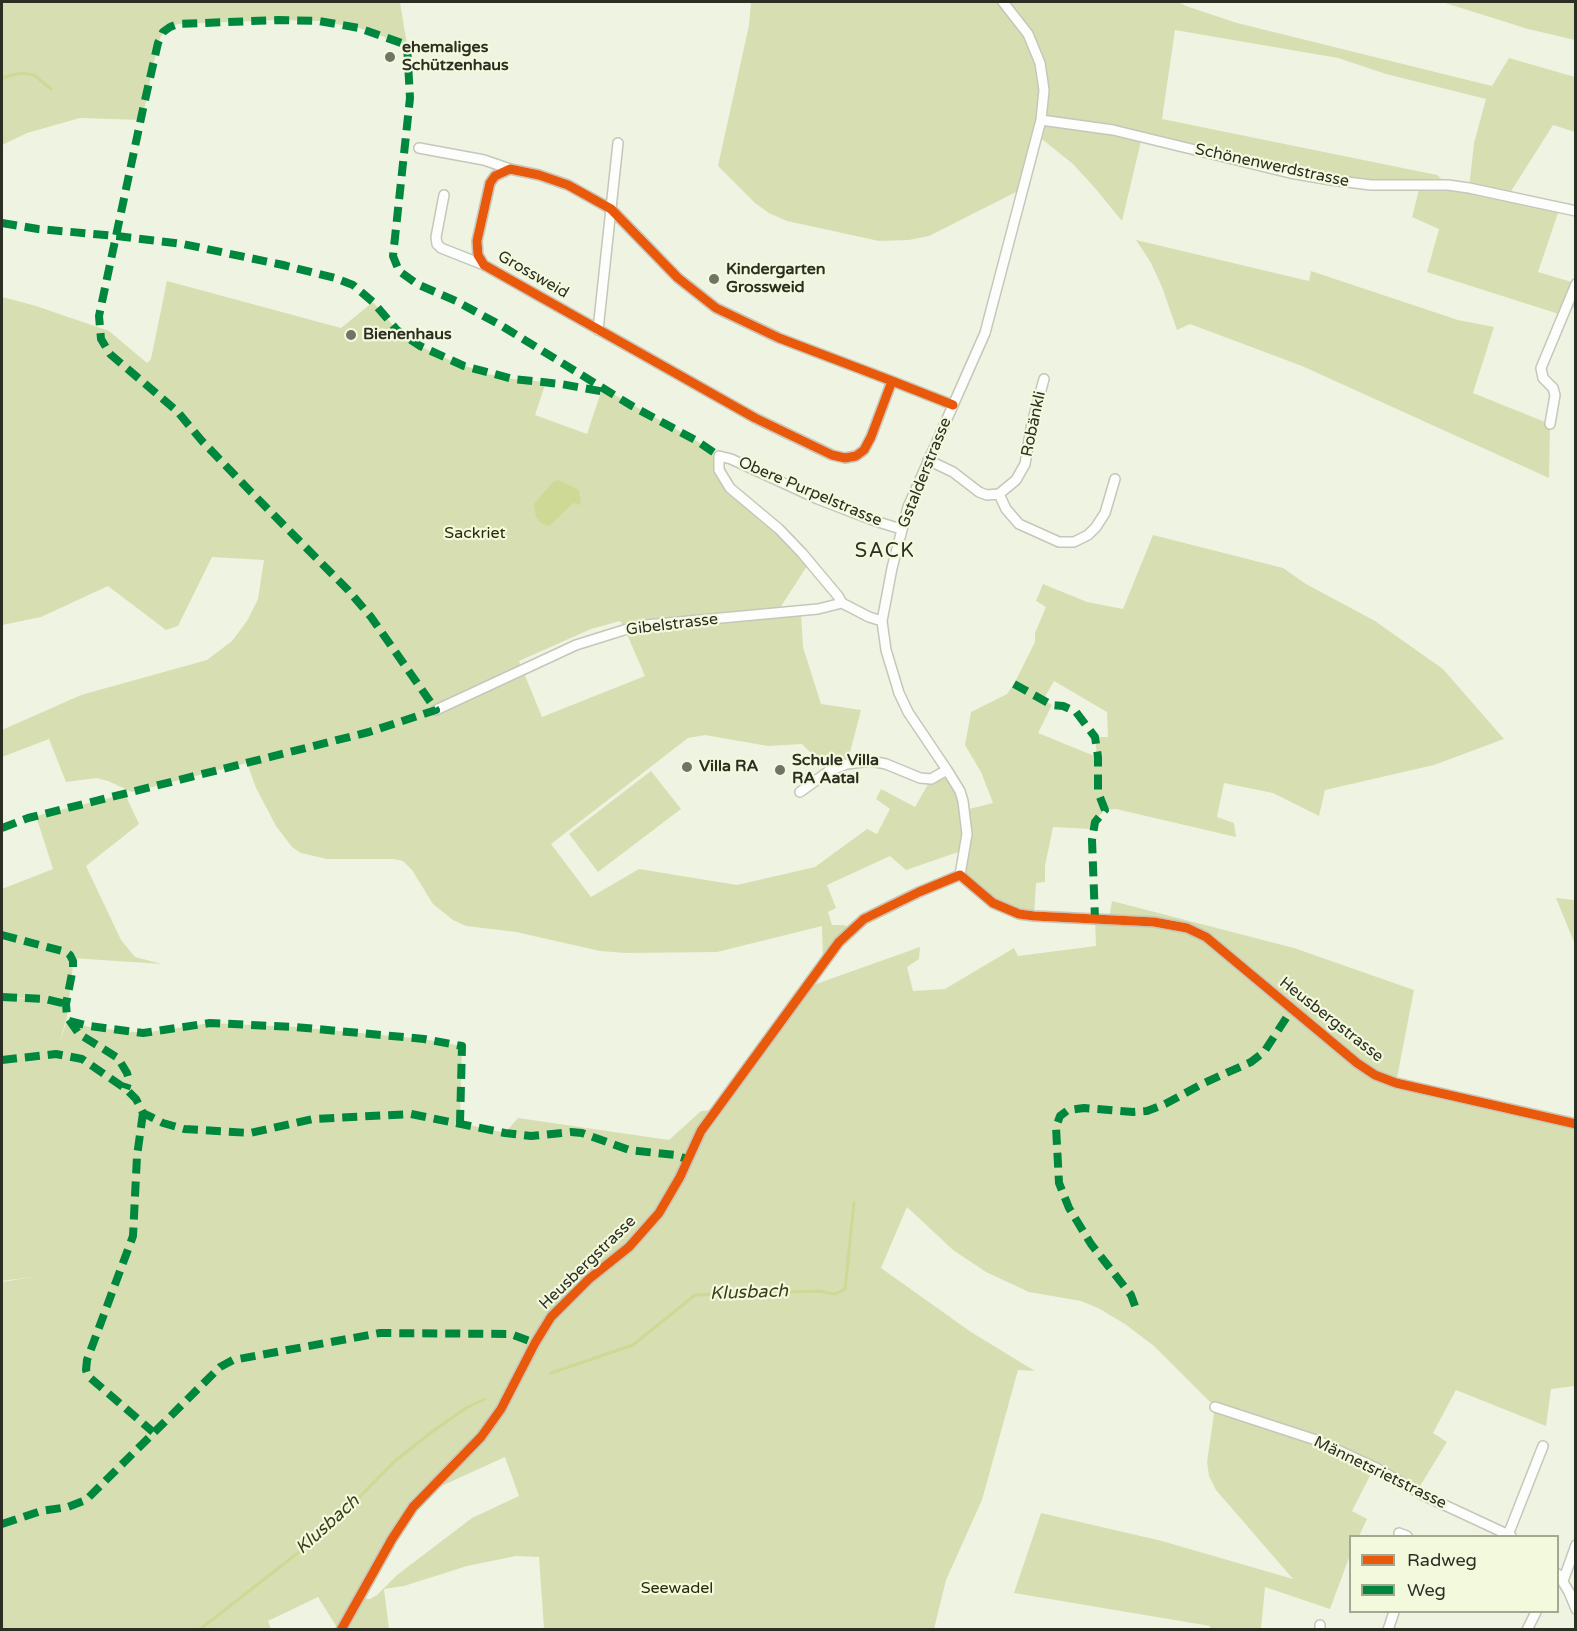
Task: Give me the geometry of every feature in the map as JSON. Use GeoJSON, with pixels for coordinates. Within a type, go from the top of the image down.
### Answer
{"type":"FeatureCollection","features":[{"type":"Feature","properties":{"kind":"street","name":"Gstalderstrasse"},"geometry":{"type":"LineString","coordinates":[[960,875],[967,834],[960,791],[908,712],[899,693],[886,650],[882,621],[901,529],[928,460],[985,333],[1041,120],[1044,90],[1040,63],[1028,34],[1003,2]]}},
{"type":"Feature","properties":{"kind":"street","name":"Schönenwerdstrasse"},"geometry":{"type":"LineString","coordinates":[[1041,120],[1113,130],[1290,173],[1331,180],[1371,185],[1459,186],[1575,211]]}},
{"type":"Feature","properties":{"kind":"street"},"geometry":{"type":"LineString","coordinates":[[598,330],[618,143]]}},
{"type":"Feature","properties":{"kind":"street"},"geometry":{"type":"LineString","coordinates":[[418,148],[484,160],[561,182],[611,209],[678,278],[716,308],[778,338],[953,405]]}},
{"type":"Feature","properties":{"kind":"street","name":"Grossweid"},"geometry":{"type":"LineString","coordinates":[[484,265],[480,261],[477,249],[487,190],[495,176],[510,169]]}},
{"type":"Feature","properties":{"kind":"street","name":"Grossweid"},"geometry":{"type":"LineString","coordinates":[[444,195],[437,244],[441,248],[484,265],[755,418],[832,455],[845,458],[856,456],[864,450],[892,381]]}},
{"type":"Feature","properties":{"kind":"street"},"geometry":{"type":"LineString","coordinates":[[1550,424],[1555,395],[1543,378],[1541,368],[1575,284]]}},
{"type":"Feature","properties":{"kind":"street","name":"Robänkli"},"geometry":{"type":"LineString","coordinates":[[999,494],[1016,480],[1025,464],[1032,423],[1044,379]]}},
{"type":"Feature","properties":{"kind":"street","name":"Obere Purpelstrasse"},"geometry":{"type":"LineString","coordinates":[[842,603],[802,553],[779,529],[729,488],[719,470],[719,456],[731,459],[818,499],[901,529]]}},
{"type":"Feature","properties":{"kind":"street"},"geometry":{"type":"LineString","coordinates":[[928,460],[953,472],[979,492],[987,495],[999,494],[1006,509],[1019,524],[1059,542],[1074,542],[1088,535],[1096,527],[1104,513],[1115,479]]}},
{"type":"Feature","properties":{"kind":"street"},"geometry":{"type":"LineString","coordinates":[[842,603],[868,617],[882,621]]}},
{"type":"Feature","properties":{"kind":"street","name":"Gibelstrasse"},"geometry":{"type":"LineString","coordinates":[[436,710],[576,645],[624,630],[646,625],[818,609],[842,603]]}},
{"type":"Feature","properties":{"kind":"street"},"geometry":{"type":"LineString","coordinates":[[800,792],[829,771],[847,764],[871,761],[886,764],[920,778],[931,779],[947,770]]}},
{"type":"Feature","properties":{"kind":"street","name":"Heusbergstrasse"},"geometry":{"type":"LineString","coordinates":[[341,1629],[413,1507],[481,1437],[501,1409],[550,1317],[589,1279],[629,1247],[658,1213],[675,1187],[701,1131],[839,942],[864,919],[960,875],[993,903],[1019,914],[1155,922],[1187,928],[1206,937],[1357,1063],[1384,1079],[1575,1124]]}},
{"type":"Feature","properties":{"kind":"street","name":"Männetsrietstrasse"},"geometry":{"type":"LineString","coordinates":[[1215,1407],[1324,1443],[1494,1533],[1509,1535],[1544,1446]]}},
{"type":"Feature","properties":{"kind":"street"},"geometry":{"type":"LineString","coordinates":[[1560,1577],[1566,1578],[1575,1545]]}},
{"type":"Feature","properties":{"kind":"street"},"geometry":{"type":"LineString","coordinates":[[1560,1577],[1572,1591],[1575,1609]]}},
{"type":"Feature","properties":{"kind":"street"},"geometry":{"type":"LineString","coordinates":[[1388,1629],[1393,1613]]}},
{"type":"Feature","properties":{"kind":"street"},"geometry":{"type":"LineString","coordinates":[[1527,1629],[1535,1613]]}},
{"type":"Feature","properties":{"kind":"green space"},"geometry":{"type":"Polygon","coordinates":[[[2,2],[400,2],[407,45],[359,28],[319,21],[278,20],[178,24],[163,32],[158,43],[142,120],[80,118],[27,133],[2,145],[2,2]]]}},
{"type":"Feature","properties":{"kind":"green space"},"geometry":{"type":"Polygon","coordinates":[[[751,2],[1179,2],[1237,23],[1492,86],[1509,58],[1575,77],[1575,132],[1553,125],[1508,196],[1560,207],[1538,272],[1575,283],[1575,308],[1566,305],[1562,315],[1427,272],[1439,229],[1412,217],[1420,186],[1331,180],[1142,137],[1122,221],[1073,164],[1038,136],[1022,189],[929,236],[909,240],[879,241],[787,221],[769,213],[755,203],[718,166],[749,25],[751,2]],[[1175,30],[1162,119],[1437,175],[1448,185],[1469,188],[1474,143],[1486,99],[1386,74],[1338,58],[1175,30]]]}},
{"type":"Feature","properties":{"kind":"green space"},"geometry":{"type":"Polygon","coordinates":[[[1442,2],[1575,2],[1575,40],[1528,29],[1442,2]]]}},
{"type":"Feature","properties":{"kind":"green space"},"geometry":{"type":"Polygon","coordinates":[[[1136,240],[1309,281],[1311,271],[1458,320],[1494,327],[1473,393],[1550,424],[1549,478],[1302,366],[1190,324],[1177,330],[1162,287],[1151,263],[1136,240]]]}},
{"type":"Feature","properties":{"kind":"green space","name":"Sackriet"},"geometry":{"type":"Polygon","coordinates":[[[167,281],[341,328],[373,302],[397,330],[440,356],[487,374],[546,382],[535,415],[587,434],[601,392],[608,391],[697,441],[719,456],[722,476],[809,563],[778,611],[624,627],[620,621],[591,629],[519,661],[542,717],[645,676],[626,632],[801,614],[803,647],[821,704],[861,710],[847,764],[829,771],[802,744],[768,746],[705,735],[688,738],[551,844],[591,897],[639,869],[737,885],[815,867],[867,829],[877,834],[890,809],[876,799],[881,789],[915,807],[931,779],[947,770],[965,810],[993,803],[981,772],[965,745],[971,712],[1007,694],[1014,684],[1035,642],[1035,633],[1046,607],[1036,601],[1043,584],[1087,602],[1123,609],[1153,535],[1283,568],[1306,584],[1375,621],[1443,669],[1504,739],[1434,765],[1325,790],[1319,816],[1273,793],[1224,783],[1217,817],[1234,823],[1236,837],[1116,809],[1105,810],[1099,816],[1093,829],[1053,827],[1045,866],[1045,882],[1036,883],[1034,916],[1007,910],[960,875],[964,850],[906,870],[890,856],[827,885],[836,908],[828,912],[832,925],[844,925],[852,929],[823,963],[822,926],[717,952],[626,953],[600,951],[516,932],[466,926],[453,920],[433,904],[412,870],[403,861],[327,859],[301,853],[292,847],[276,826],[256,788],[247,763],[132,792],[97,778],[66,782],[49,739],[2,757],[2,730],[81,695],[207,660],[232,641],[247,621],[258,599],[264,560],[212,557],[178,626],[166,630],[108,586],[41,617],[2,625],[2,297],[109,331],[147,363],[151,359],[167,281]],[[1054,681],[1043,700],[1052,705],[1038,733],[1097,757],[1095,737],[1108,737],[1107,712],[1054,681]]]}},
{"type":"Feature","properties":{"kind":"green space"},"geometry":{"type":"Polygon","coordinates":[[[651,771],[681,809],[598,872],[569,834],[651,771]]]}},
{"type":"Feature","properties":{"kind":"green space","name":"Seewadel"},"geometry":{"type":"Polygon","coordinates":[[[125,794],[139,824],[86,866],[121,940],[135,957],[162,964],[71,958],[73,965],[67,1017],[59,1044],[68,1018],[89,1027],[143,1033],[210,1023],[295,1027],[423,1039],[462,1046],[460,1123],[505,1133],[518,1118],[669,1140],[701,1111],[716,1110],[805,988],[920,947],[919,959],[907,967],[913,991],[945,989],[1014,948],[1018,956],[1096,946],[1095,919],[1109,919],[1112,901],[1294,948],[1414,990],[1396,1083],[1575,1124],[1575,1386],[1551,1389],[1546,1426],[1456,1390],[1433,1433],[1447,1442],[1417,1491],[1374,1468],[1352,1511],[1367,1519],[1359,1535],[1349,1535],[1349,1558],[1330,1609],[1265,1587],[1261,1629],[1210,1629],[1210,1626],[1014,1593],[1041,1513],[1162,1541],[1293,1579],[1216,1490],[1209,1476],[1207,1462],[1215,1407],[1154,1346],[1125,1324],[1098,1308],[1081,1301],[1029,1292],[986,1272],[953,1250],[907,1207],[881,1268],[971,1332],[1035,1371],[1018,1370],[982,1500],[946,1580],[934,1629],[544,1629],[539,1557],[516,1556],[467,1566],[404,1586],[384,1589],[389,1629],[338,1629],[318,1597],[268,1621],[271,1629],[2,1629],[2,1282],[32,1277],[2,1281],[2,998],[33,999],[2,996],[2,889],[53,869],[36,816],[125,794]],[[505,1457],[426,1493],[359,1598],[370,1599],[377,1595],[397,1575],[472,1518],[519,1496],[505,1457]]]}},
{"type":"Feature","properties":{"kind":"green space"},"geometry":{"type":"Polygon","coordinates":[[[1556,898],[1575,900],[1575,946],[1574,942],[1556,898]]]}},
{"type":"Feature","properties":{"kind":"shaded area"},"geometry":{"type":"Polygon","coordinates":[[[558,480],[579,490],[581,505],[573,503],[549,526],[542,524],[536,517],[534,504],[552,483],[558,480]]]}},
{"type":"Feature","properties":{"kind":"waterway"},"geometry":{"type":"LineString","coordinates":[[2,78],[20,73],[34,75],[51,89]]}},
{"type":"Feature","properties":{"kind":"waterway","name":"Klusbach"},"geometry":{"type":"LineString","coordinates":[[551,1373],[633,1345],[695,1295],[819,1291],[835,1294],[845,1289],[854,1203]]}},
{"type":"Feature","properties":{"kind":"waterway","name":"Klusbach"},"geometry":{"type":"LineString","coordinates":[[199,1630],[326,1531],[395,1461],[466,1408],[485,1399]]}},
{"type":"Feature","properties":{"kind":"marked path"},"geometry":{"type":"LineString","coordinates":[[2,828],[28,818],[369,732],[436,710],[371,617],[348,590],[202,441],[177,411],[110,354],[101,339],[99,316],[143,109],[158,43],[163,32],[170,27],[178,24],[278,20],[319,21],[359,28],[407,45],[410,98],[393,256],[399,271],[417,284],[456,301],[502,326],[632,406],[697,441],[719,456]]}},
{"type":"Feature","properties":{"kind":"marked path"},"geometry":{"type":"LineString","coordinates":[[2,223],[38,229],[183,244],[335,278],[353,285],[373,302],[397,330],[408,338],[464,366],[513,379],[605,392]]}},
{"type":"Feature","properties":{"kind":"marked path"},"geometry":{"type":"LineString","coordinates":[[1014,684],[1052,705],[1063,706],[1076,712],[1095,737],[1098,757],[1098,792],[1105,810],[1095,822],[1092,840],[1095,919]]}},
{"type":"Feature","properties":{"kind":"marked path"},"geometry":{"type":"LineString","coordinates":[[2,935],[70,955],[73,968],[66,1004],[67,1017],[79,1034],[118,1058],[129,1080],[126,1089]]}},
{"type":"Feature","properties":{"kind":"marked path"},"geometry":{"type":"LineString","coordinates":[[2,997],[45,999],[66,1004]]}},
{"type":"Feature","properties":{"kind":"marked path"},"geometry":{"type":"LineString","coordinates":[[1135,1306],[1131,1295],[1091,1244],[1069,1208],[1059,1183],[1056,1127],[1060,1116],[1068,1110],[1084,1108],[1133,1112],[1147,1111],[1165,1104],[1251,1062],[1264,1052],[1292,1009]]}},
{"type":"Feature","properties":{"kind":"marked path"},"geometry":{"type":"LineString","coordinates":[[69,1021],[143,1033],[210,1023],[295,1027],[424,1039],[462,1046],[460,1123]]}},
{"type":"Feature","properties":{"kind":"marked path"},"geometry":{"type":"LineString","coordinates":[[2,1060],[56,1054],[82,1059],[126,1089],[136,1099],[143,1113],[163,1123],[184,1129],[250,1133],[313,1119],[411,1114],[531,1136],[582,1133],[629,1150],[675,1155],[687,1159]]}},
{"type":"Feature","properties":{"kind":"marked path"},"geometry":{"type":"LineString","coordinates":[[143,1113],[137,1156],[133,1236],[87,1360],[86,1370],[88,1376],[153,1432]]}},
{"type":"Feature","properties":{"kind":"marked path"},"geometry":{"type":"LineString","coordinates":[[2,1524],[86,1500],[220,1367],[233,1360],[380,1333],[511,1334],[535,1343]]}},
{"type":"Feature","properties":{"kind":"cycle path"},"geometry":{"type":"LineString","coordinates":[[892,381],[871,437],[864,450],[856,456],[845,458],[832,455],[755,418],[484,265],[478,255],[477,241],[490,183],[495,176],[510,169],[539,175],[568,185],[611,209],[678,278],[716,308],[779,338],[892,381],[953,405]]}},
{"type":"Feature","properties":{"kind":"cycle path"},"geometry":{"type":"LineString","coordinates":[[341,1630],[392,1539],[413,1507],[481,1437],[501,1409],[551,1317],[589,1279],[629,1247],[659,1213],[680,1177],[701,1131],[839,942],[864,919],[960,875],[993,903],[1019,914],[1154,922],[1187,928],[1206,937],[1357,1063],[1375,1075],[1396,1083],[1576,1124]]}},
{"type":"Feature","properties":{"kind":"place","name":"ehemaliges Schützenhaus"},"geometry":{"type":"Point","coordinates":[390,57]}},
{"type":"Feature","properties":{"kind":"place","name":"Kindergarten Grossweid"},"geometry":{"type":"Point","coordinates":[714,279]}},
{"type":"Feature","properties":{"kind":"place","name":"Bienenhaus"},"geometry":{"type":"Point","coordinates":[351,335]}},
{"type":"Feature","properties":{"kind":"place","name":"Villa RA"},"geometry":{"type":"Point","coordinates":[687,767]}},
{"type":"Feature","properties":{"kind":"place","name":"Schule Villa RA Aatal"},"geometry":{"type":"Point","coordinates":[780,770]}},
{"type":"Feature","properties":{"kind":"district","name":"SACK"},"geometry":{"type":"Point","coordinates":[885,552]}}]}
